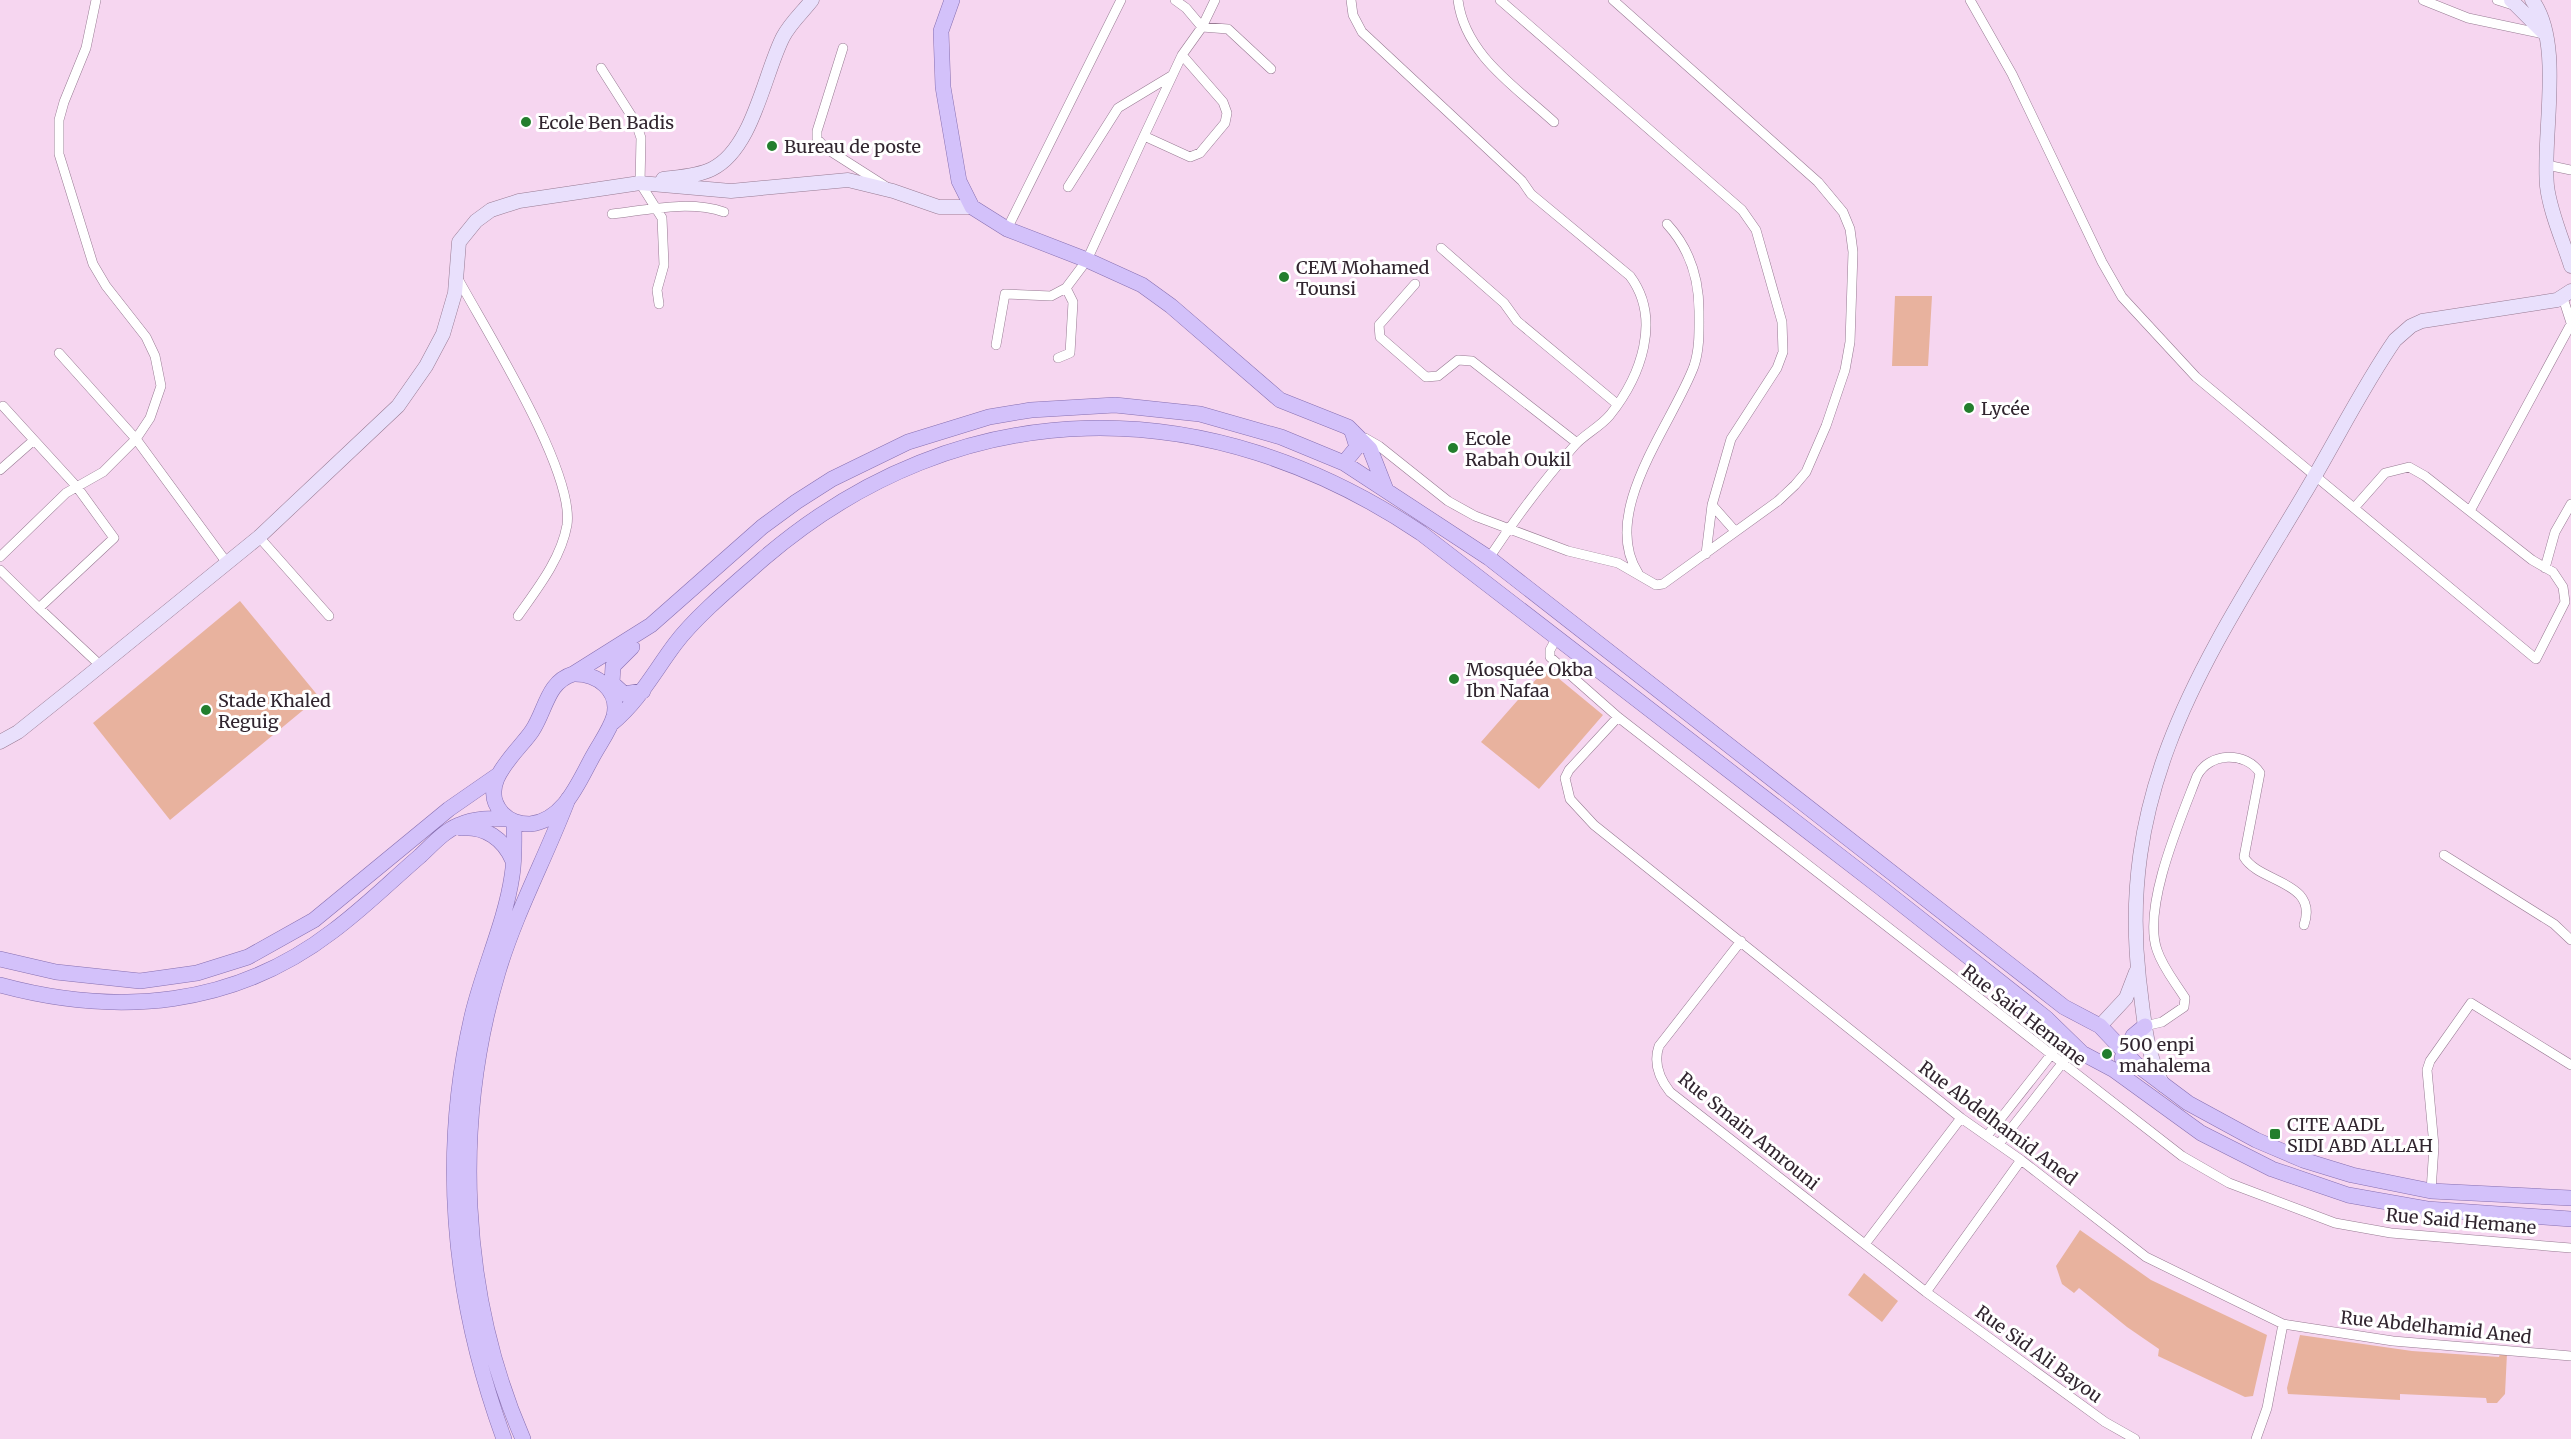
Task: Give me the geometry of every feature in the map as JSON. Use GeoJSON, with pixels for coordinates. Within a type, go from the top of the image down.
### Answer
{"type":"FeatureCollection","features":[{"type":"Feature","properties":{"kind":"main road"},"geometry":{"type":"LineString","coordinates":[[952,0],[941,31],[943,87],[959,181],[972,207],[1007,229],[1087,260],[1142,285],[1171,306],[1280,400],[1343,424],[1352,430],[1370,449],[1395,515]]}},
{"type":"Feature","properties":{"kind":"main road"},"geometry":{"type":"LineString","coordinates":[[643,691],[629,694],[620,692],[612,682],[610,670],[651,625],[762,527],[832,479],[908,442],[989,417],[1073,406],[1158,408],[1241,424],[1344,463],[1489,558],[2064,1007],[2100,1026],[2165,1088],[2233,1129],[2287,1154],[2352,1175],[2431,1191],[2571,1198]]}},
{"type":"Feature","properties":{"kind":"main road"},"geometry":{"type":"LineString","coordinates":[[504,1439],[485,1383],[470,1325],[460,1266],[453,1180],[460,1070],[500,941],[568,799],[611,724],[643,691],[684,633],[760,561],[799,531],[866,488],[894,474],[983,441],[1015,434],[1079,428],[1142,429],[1175,433],[1245,449],[1304,469],[1395,515],[1880,887],[2067,1038],[2201,1132],[2272,1169],[2348,1195],[2427,1209],[2571,1220]]}},
{"type":"Feature","properties":{"kind":"main road"},"geometry":{"type":"LineString","coordinates":[[1344,463],[1357,447],[1352,430]]}},
{"type":"Feature","properties":{"kind":"main road"},"geometry":{"type":"LineString","coordinates":[[0,959],[56,972],[140,981],[197,973],[248,957],[314,920],[449,809],[498,775],[534,728],[553,686],[651,625]]}},
{"type":"Feature","properties":{"kind":"main road"},"geometry":{"type":"LineString","coordinates":[[573,674],[596,677],[608,688],[614,702],[611,724]]}},
{"type":"Feature","properties":{"kind":"main road"},"geometry":{"type":"LineString","coordinates":[[498,775],[495,789],[496,804],[511,820],[513,863],[474,1080],[470,1196],[472,1236],[486,1322],[500,1376],[523,1439]]}},
{"type":"Feature","properties":{"kind":"main road"},"geometry":{"type":"LineString","coordinates":[[0,985],[53,998],[109,1004],[166,1000],[230,985],[274,968],[314,944],[351,916],[447,832],[474,820],[511,820],[528,824],[541,821],[554,814],[568,799]]}},
{"type":"Feature","properties":{"kind":"main road"},"geometry":{"type":"LineString","coordinates":[[447,832],[467,828],[487,832],[504,845],[513,863]]}},
{"type":"Feature","properties":{"kind":"main road"},"geometry":{"type":"LineString","coordinates":[[2067,1038],[2064,1021],[2077,1014]]}},
{"type":"Feature","properties":{"kind":"main road"},"geometry":{"type":"LineString","coordinates":[[2106,1066],[2116,1063],[2133,1036],[2145,1026]]}},
{"type":"Feature","properties":{"kind":"main road"},"geometry":{"type":"LineString","coordinates":[[2427,1209],[2431,1191]]}},
{"type":"Feature","properties":{"kind":"street"},"geometry":{"type":"LineString","coordinates":[[0,557],[66,493],[103,472],[136,439],[158,400],[160,372],[146,337],[106,286],[93,264],[59,154],[58,138],[64,102],[86,48],[96,0]]}},
{"type":"Feature","properties":{"kind":"street"},"geometry":{"type":"LineString","coordinates":[[0,742],[18,732],[259,537],[398,406],[438,345],[450,313],[457,277],[457,251],[464,234],[491,210],[519,201],[702,173],[713,169],[731,155],[743,135],[782,39],[792,22],[812,0]]}},
{"type":"Feature","properties":{"kind":"street"},"geometry":{"type":"LineString","coordinates":[[1007,229],[1121,0]]}},
{"type":"Feature","properties":{"kind":"street"},"geometry":{"type":"LineString","coordinates":[[1174,0],[1186,8],[1202,27],[1228,29],[1271,69]]}},
{"type":"Feature","properties":{"kind":"street"},"geometry":{"type":"LineString","coordinates":[[996,345],[1005,294],[1051,296],[1066,288],[1087,260],[1171,76],[1182,55],[1202,27],[1215,0]]}},
{"type":"Feature","properties":{"kind":"street"},"geometry":{"type":"LineString","coordinates":[[1351,0],[1356,23],[1362,32],[1522,181],[1532,194],[1630,276],[1641,291],[1645,306],[1646,339],[1636,370],[1617,404],[1604,421],[1577,442],[1510,527],[1489,558]]}},
{"type":"Feature","properties":{"kind":"street"},"geometry":{"type":"LineString","coordinates":[[1458,0],[1464,26],[1476,49],[1554,122]]}},
{"type":"Feature","properties":{"kind":"street"},"geometry":{"type":"LineString","coordinates":[[1500,0],[1742,210],[1756,230],[1782,322],[1783,352],[1777,368],[1731,440],[1712,505],[1706,554]]}},
{"type":"Feature","properties":{"kind":"street"},"geometry":{"type":"LineString","coordinates":[[1352,430],[1380,446],[1448,501],[1475,516],[1510,527],[1568,551],[1618,563],[1656,585],[1663,584],[1778,501],[1806,472],[1826,426],[1845,370],[1850,342],[1854,252],[1850,229],[1832,195],[1613,0]]}},
{"type":"Feature","properties":{"kind":"street"},"geometry":{"type":"LineString","coordinates":[[1970,0],[2012,74],[2121,297],[2196,377],[2316,474],[2355,507],[2536,659],[2565,602],[2563,587],[2553,572],[2425,476],[2409,467],[2385,473],[2355,507]]}},
{"type":"Feature","properties":{"kind":"street"},"geometry":{"type":"LineString","coordinates":[[2423,0],[2468,18],[2545,34]]}},
{"type":"Feature","properties":{"kind":"street"},"geometry":{"type":"LineString","coordinates":[[2497,0],[2536,5],[2545,34],[2550,77],[2548,191],[2571,266]]}},
{"type":"Feature","properties":{"kind":"street"},"geometry":{"type":"LineString","coordinates":[[2513,3],[2545,34]]}},
{"type":"Feature","properties":{"kind":"street"},"geometry":{"type":"LineString","coordinates":[[843,48],[817,131],[817,139],[826,149],[893,191]]}},
{"type":"Feature","properties":{"kind":"street"},"geometry":{"type":"LineString","coordinates":[[1144,136],[1190,157],[1200,153],[1225,123],[1227,113],[1223,102],[1182,55]]}},
{"type":"Feature","properties":{"kind":"street"},"geometry":{"type":"LineString","coordinates":[[601,68],[636,123],[641,138],[640,183],[662,218],[664,266],[657,290],[659,304]]}},
{"type":"Feature","properties":{"kind":"street"},"geometry":{"type":"LineString","coordinates":[[1068,188],[1118,108],[1171,76]]}},
{"type":"Feature","properties":{"kind":"street"},"geometry":{"type":"LineString","coordinates":[[2547,165],[2571,170]]}},
{"type":"Feature","properties":{"kind":"street"},"geometry":{"type":"LineString","coordinates":[[640,183],[731,191],[848,180],[893,191],[939,207],[972,207]]}},
{"type":"Feature","properties":{"kind":"street"},"geometry":{"type":"LineString","coordinates":[[612,214],[638,208],[710,207],[724,212]]}},
{"type":"Feature","properties":{"kind":"street"},"geometry":{"type":"LineString","coordinates":[[1638,574],[1630,562],[1626,546],[1630,513],[1645,465],[1687,383],[1699,340],[1699,297],[1695,272],[1687,249],[1667,224]]}},
{"type":"Feature","properties":{"kind":"street"},"geometry":{"type":"LineString","coordinates":[[1441,248],[1504,303],[1517,321],[1617,404]]}},
{"type":"Feature","properties":{"kind":"street"},"geometry":{"type":"LineString","coordinates":[[457,277],[534,418],[559,471],[567,499],[567,524],[560,549],[518,616]]}},
{"type":"Feature","properties":{"kind":"street"},"geometry":{"type":"LineString","coordinates":[[1415,284],[1379,325],[1380,337],[1426,377],[1438,376],[1458,360],[1472,361],[1577,442]]}},
{"type":"Feature","properties":{"kind":"street"},"geometry":{"type":"LineString","coordinates":[[1058,358],[1070,353],[1072,302],[1066,288]]}},
{"type":"Feature","properties":{"kind":"street"},"geometry":{"type":"LineString","coordinates":[[2165,1088],[2151,1060],[2138,967],[2136,905],[2140,846],[2160,767],[2196,680],[2230,616],[2390,347],[2403,332],[2422,321],[2434,318],[2567,294],[2571,323],[2470,512]]}},
{"type":"Feature","properties":{"kind":"street"},"geometry":{"type":"LineString","coordinates":[[58,353],[136,439],[227,563]]}},
{"type":"Feature","properties":{"kind":"street"},"geometry":{"type":"LineString","coordinates":[[3,406],[77,487],[114,538],[39,608]]}},
{"type":"Feature","properties":{"kind":"street"},"geometry":{"type":"LineString","coordinates":[[0,470],[34,440]]}},
{"type":"Feature","properties":{"kind":"street"},"geometry":{"type":"LineString","coordinates":[[2545,568],[2555,532],[2571,504]]}},
{"type":"Feature","properties":{"kind":"street"},"geometry":{"type":"LineString","coordinates":[[1712,505],[1735,531]]}},
{"type":"Feature","properties":{"kind":"street"},"geometry":{"type":"LineString","coordinates":[[259,537],[329,616]]}},
{"type":"Feature","properties":{"kind":"street"},"geometry":{"type":"LineString","coordinates":[[0,570],[101,666]]}},
{"type":"Feature","properties":{"kind":"street","name":"Rue Said Hemane"},"geometry":{"type":"LineString","coordinates":[[1557,638],[1550,650],[1550,657],[1618,717],[2061,1065],[2173,1150],[2201,1167],[2229,1183],[2336,1223],[2391,1233],[2571,1248]]}},
{"type":"Feature","properties":{"kind":"street","name":"Rue Abdelhamid Aned"},"geometry":{"type":"LineString","coordinates":[[1618,717],[1569,770],[1565,778],[1570,799],[1594,825],[1741,940],[1961,1118],[2021,1160],[2146,1257],[2283,1324],[2393,1341],[2571,1356]]}},
{"type":"Feature","properties":{"kind":"street"},"geometry":{"type":"LineString","coordinates":[[2145,1026],[2163,1022],[2184,1007],[2185,998],[2165,967],[2157,949],[2154,934],[2156,910],[2167,856],[2197,776],[2201,768],[2214,758],[2225,757],[2248,762],[2256,766],[2260,773],[2244,857],[2248,864],[2292,887],[2300,895],[2307,916],[2304,925]]}},
{"type":"Feature","properties":{"kind":"street"},"geometry":{"type":"LineString","coordinates":[[2444,855],[2554,924],[2571,940]]}},
{"type":"Feature","properties":{"kind":"street","name":"Rue Smain Amrouni"},"geometry":{"type":"LineString","coordinates":[[1741,940],[1659,1046],[1656,1053],[1657,1069],[1670,1092],[1926,1292]]}},
{"type":"Feature","properties":{"kind":"street"},"geometry":{"type":"LineString","coordinates":[[2100,1026],[2126,998],[2138,967]]}},
{"type":"Feature","properties":{"kind":"street"},"geometry":{"type":"LineString","coordinates":[[2431,1191],[2434,1146],[2427,1070],[2430,1060],[2471,1003],[2571,1065]]}},
{"type":"Feature","properties":{"kind":"street"},"geometry":{"type":"LineString","coordinates":[[1987,1136],[2067,1038]]}},
{"type":"Feature","properties":{"kind":"street"},"geometry":{"type":"LineString","coordinates":[[1999,1144],[2061,1065],[2067,1038]]}},
{"type":"Feature","properties":{"kind":"street"},"geometry":{"type":"LineString","coordinates":[[1865,1244],[1961,1118]]}},
{"type":"Feature","properties":{"kind":"street"},"geometry":{"type":"LineString","coordinates":[[1926,1292],[2021,1160]]}},
{"type":"Feature","properties":{"kind":"street","name":"Rue Sid Ali Bayou"},"geometry":{"type":"LineString","coordinates":[[1926,1292],[2105,1422],[2135,1439]]}},
{"type":"Feature","properties":{"kind":"street"},"geometry":{"type":"LineString","coordinates":[[2256,1439],[2267,1408],[2283,1324]]}},
{"type":"Feature","properties":{"kind":"shaded area"},"geometry":{"type":"Polygon","coordinates":[[[1895,296],[1932,296],[1928,366],[1892,366],[1895,296]]]}},
{"type":"Feature","properties":{"kind":"shaded area","name":"Stade Khaled Reguig"},"geometry":{"type":"Polygon","coordinates":[[[240,601],[319,697],[170,820],[93,723],[240,601]]]}},
{"type":"Feature","properties":{"kind":"shaded area"},"geometry":{"type":"Polygon","coordinates":[[[1546,668],[1603,715],[1539,789],[1481,742],[1546,668]]]}},
{"type":"Feature","properties":{"kind":"shaded area"},"geometry":{"type":"Polygon","coordinates":[[[2080,1230],[2151,1280],[2267,1335],[2253,1396],[2245,1397],[2158,1356],[2159,1349],[2127,1327],[2079,1288],[2074,1293],[2062,1284],[2056,1266],[2080,1230]]]}},
{"type":"Feature","properties":{"kind":"shaded area"},"geometry":{"type":"Polygon","coordinates":[[[1864,1273],[1898,1301],[1882,1322],[1848,1295],[1864,1273]]]}},
{"type":"Feature","properties":{"kind":"shaded area"},"geometry":{"type":"Polygon","coordinates":[[[2300,1335],[2412,1351],[2499,1357],[2500,1353],[2507,1353],[2505,1394],[2497,1403],[2487,1403],[2486,1398],[2400,1394],[2400,1400],[2288,1394],[2287,1388],[2300,1335]]]}},
{"type":"Feature","properties":{"kind":"place","name":"Ecole Ben Badis"},"geometry":{"type":"Point","coordinates":[526,122]}},
{"type":"Feature","properties":{"kind":"place","name":"Bureau de poste"},"geometry":{"type":"Point","coordinates":[772,146]}},
{"type":"Feature","properties":{"kind":"place","name":"CEM Mohamed Tounsi"},"geometry":{"type":"Point","coordinates":[1284,277]}},
{"type":"Feature","properties":{"kind":"place","name":"Lycée"},"geometry":{"type":"Point","coordinates":[1969,408]}},
{"type":"Feature","properties":{"kind":"place","name":"Ecole Rabah Oukil"},"geometry":{"type":"Point","coordinates":[1453,448]}},
{"type":"Feature","properties":{"kind":"place","name":"Mosquée Okba Ibn Nafaa"},"geometry":{"type":"Point","coordinates":[1454,679]}},
{"type":"Feature","properties":{"kind":"place","name":"Stade Khaled Reguig"},"geometry":{"type":"Point","coordinates":[206,710]}},
{"type":"Feature","properties":{"kind":"place","name":"500 enpi mahalema"},"geometry":{"type":"Point","coordinates":[2107,1054]}},
{"type":"Feature","properties":{"kind":"place","name":"CITE AADL SIDI ABD ALLAH"},"geometry":{"type":"Point","coordinates":[2275,1134]}}]}
